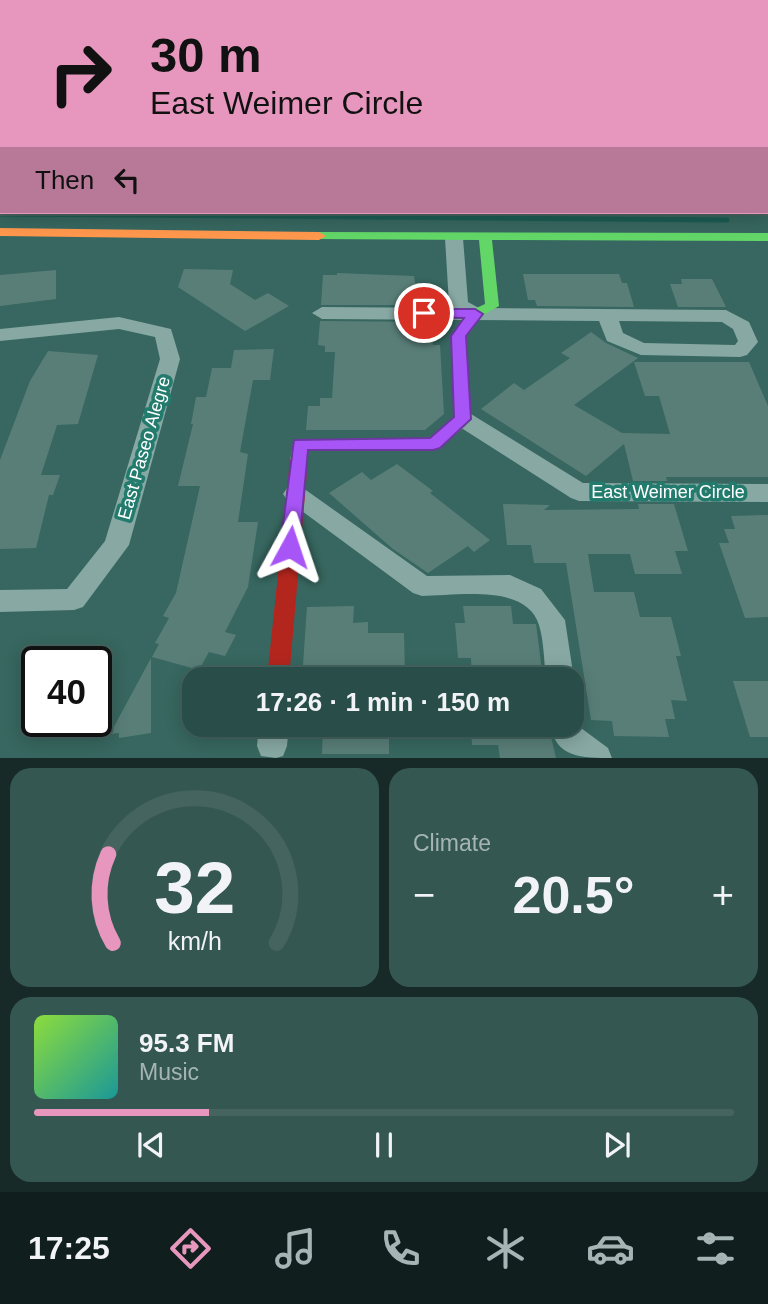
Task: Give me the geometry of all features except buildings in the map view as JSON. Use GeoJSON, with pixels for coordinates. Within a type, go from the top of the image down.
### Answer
{"type":"FeatureCollection","features":[{"type":"Feature","properties":{"kind":"street"},"geometry":{"type":"LineString","coordinates":[[754,220],[766,240]]}},
{"type":"Feature","properties":{"kind":"street"},"geometry":{"type":"LineString","coordinates":[[0,232],[766,240]]}},
{"type":"Feature","properties":{"kind":"street"},"geometry":{"type":"LineString","coordinates":[[454,237],[459,304],[475,314]]}},
{"type":"Feature","properties":{"kind":"street"},"geometry":{"type":"LineString","coordinates":[[279,667],[300,444],[433,444],[463,419],[458,336],[475,314],[492,306],[485,238]]}},
{"type":"Feature","properties":{"kind":"street"},"geometry":{"type":"LineString","coordinates":[[322,313],[607,314],[726,316],[742,326],[748,342],[740,351],[641,349],[614,337],[607,314]]}},
{"type":"Feature","properties":{"kind":"street","name":"East Paseo Alegre"},"geometry":{"type":"LineString","coordinates":[[0,335],[119,323],[164,333],[170,359],[116,544],[74,599],[0,601]]}},
{"type":"Feature","properties":{"kind":"street","name":"East Weimer Circle"},"geometry":{"type":"LineString","coordinates":[[463,419],[579,492],[768,493]]}},
{"type":"Feature","properties":{"kind":"street"},"geometry":{"type":"LineString","coordinates":[[295,494],[422,586],[510,585],[532,596],[552,620],[558,667]]}},
{"type":"Feature","properties":{"kind":"street"},"geometry":{"type":"LineString","coordinates":[[570,737],[597,758]]}},
{"type":"Feature","properties":{"kind":"waterway"},"geometry":{"type":"LineString","coordinates":[[0,214],[727,220]]}},
{"type":"Feature","properties":{"kind":"traffic: fast"},"geometry":{"type":"LineString","coordinates":[[319,236],[768,237]]}},
{"type":"Feature","properties":{"kind":"traffic: fast"},"geometry":{"type":"LineString","coordinates":[[299,460],[300,444],[433,444],[463,419],[459,336],[475,314],[492,306],[485,238]]}},
{"type":"Feature","properties":{"kind":"traffic: slow"},"geometry":{"type":"LineString","coordinates":[[0,232],[319,236]]}},
{"type":"Feature","properties":{"kind":"traffic: jam"},"geometry":{"type":"LineString","coordinates":[[279,667],[299,460]]}},
{"type":"Feature","properties":{"kind":"route"},"geometry":{"type":"LineString","coordinates":[[290,547],[300,444],[433,444],[463,419],[458,336],[475,314],[424,313]]}}]}
